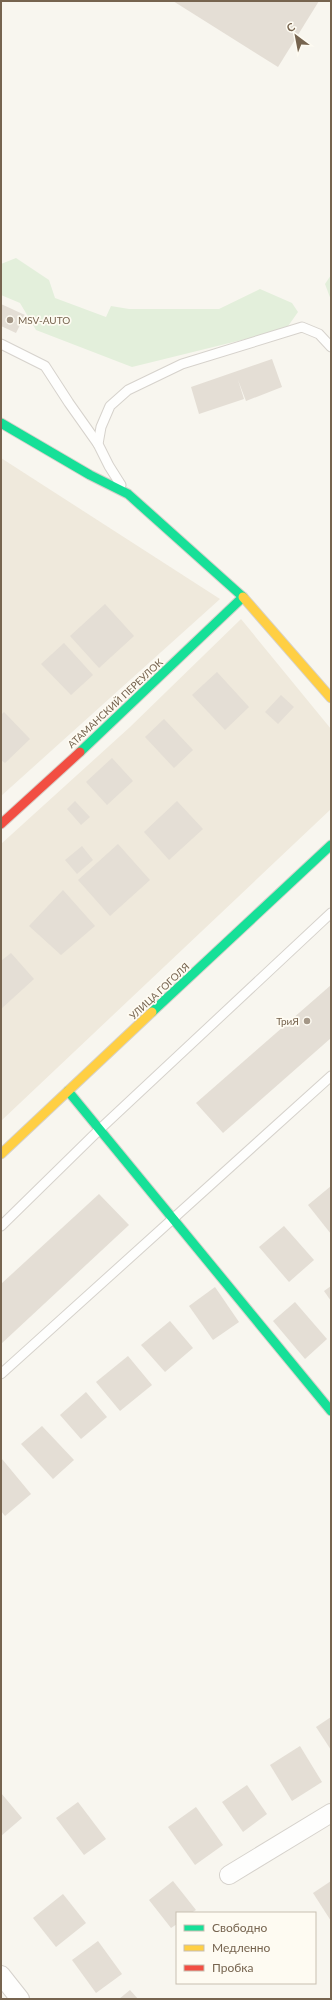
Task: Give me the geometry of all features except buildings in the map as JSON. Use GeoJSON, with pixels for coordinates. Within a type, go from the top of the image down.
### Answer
{"type":"FeatureCollection","features":[{"type":"Feature","properties":{"kind":"street"},"geometry":{"type":"LineString","coordinates":[[1,423],[90,475],[128,494],[243,597],[331,698]]}},
{"type":"Feature","properties":{"kind":"street","name":"АТАМАНСКИЙ ПЕРЕУЛОК"},"geometry":{"type":"LineString","coordinates":[[1,824],[117,718],[243,597]]}},
{"type":"Feature","properties":{"kind":"street","name":"УЛИЦА ГОГОЛЯ"},"geometry":{"type":"LineString","coordinates":[[1,1154],[331,845]]}},
{"type":"Feature","properties":{"kind":"street"},"geometry":{"type":"LineString","coordinates":[[68,1091],[331,1411]]}},
{"type":"Feature","properties":{"kind":"street"},"geometry":{"type":"LineString","coordinates":[[229,1875],[331,1813]]}},
{"type":"Feature","properties":{"kind":"street"},"geometry":{"type":"LineString","coordinates":[[1,1975],[20,1999]]}},
{"type":"Feature","properties":{"kind":"lane"},"geometry":{"type":"LineString","coordinates":[[98,444],[101,427],[110,406],[128,390],[182,364],[302,327],[319,334],[331,347]]}},
{"type":"Feature","properties":{"kind":"lane"},"geometry":{"type":"LineString","coordinates":[[1,344],[45,366],[98,444],[109,466],[128,494]]}},
{"type":"Feature","properties":{"kind":"lane"},"geometry":{"type":"LineString","coordinates":[[1,1226],[100,1129],[331,913]]}},
{"type":"Feature","properties":{"kind":"lane"},"geometry":{"type":"LineString","coordinates":[[1,1374],[331,1076]]}},
{"type":"Feature","properties":{"kind":"shaded area"},"geometry":{"type":"Polygon","coordinates":[[[1,458],[220,599],[1,796],[1,458]]]}},
{"type":"Feature","properties":{"kind":"shaded area"},"geometry":{"type":"Polygon","coordinates":[[[241,619],[331,729],[331,809],[1,1121],[1,844],[130,727],[241,619]]]}},
{"type":"Feature","properties":{"kind":"green space"},"geometry":{"type":"Polygon","coordinates":[[[16,258],[49,280],[55,298],[106,317],[111,306],[129,309],[219,309],[260,289],[292,303],[298,312],[286,329],[132,367],[36,330],[20,303],[1,295],[1,264],[16,258]]]}},
{"type":"Feature","properties":{"kind":"green space"},"geometry":{"type":"Polygon","coordinates":[[[331,275],[331,300],[325,284],[331,275]]]}},
{"type":"Feature","properties":{"kind":"traffic: fast"},"geometry":{"type":"LineString","coordinates":[[1,423],[90,475],[128,494],[243,597]]}},
{"type":"Feature","properties":{"kind":"traffic: fast"},"geometry":{"type":"LineString","coordinates":[[80,752],[243,597]]}},
{"type":"Feature","properties":{"kind":"traffic: fast"},"geometry":{"type":"LineString","coordinates":[[152,1012],[331,845]]}},
{"type":"Feature","properties":{"kind":"traffic: fast"},"geometry":{"type":"LineString","coordinates":[[68,1091],[331,1411]]}},
{"type":"Feature","properties":{"kind":"traffic: slow"},"geometry":{"type":"LineString","coordinates":[[243,597],[331,698]]}},
{"type":"Feature","properties":{"kind":"traffic: slow"},"geometry":{"type":"LineString","coordinates":[[1,1154],[152,1012]]}},
{"type":"Feature","properties":{"kind":"traffic: jam"},"geometry":{"type":"LineString","coordinates":[[1,824],[80,752]]}},
{"type":"Feature","properties":{"kind":"place","name":"MSV-AUTO"},"geometry":{"type":"Point","coordinates":[10,320]}},
{"type":"Feature","properties":{"kind":"place","name":"ТриЯ"},"geometry":{"type":"Point","coordinates":[307,1021]}}]}
